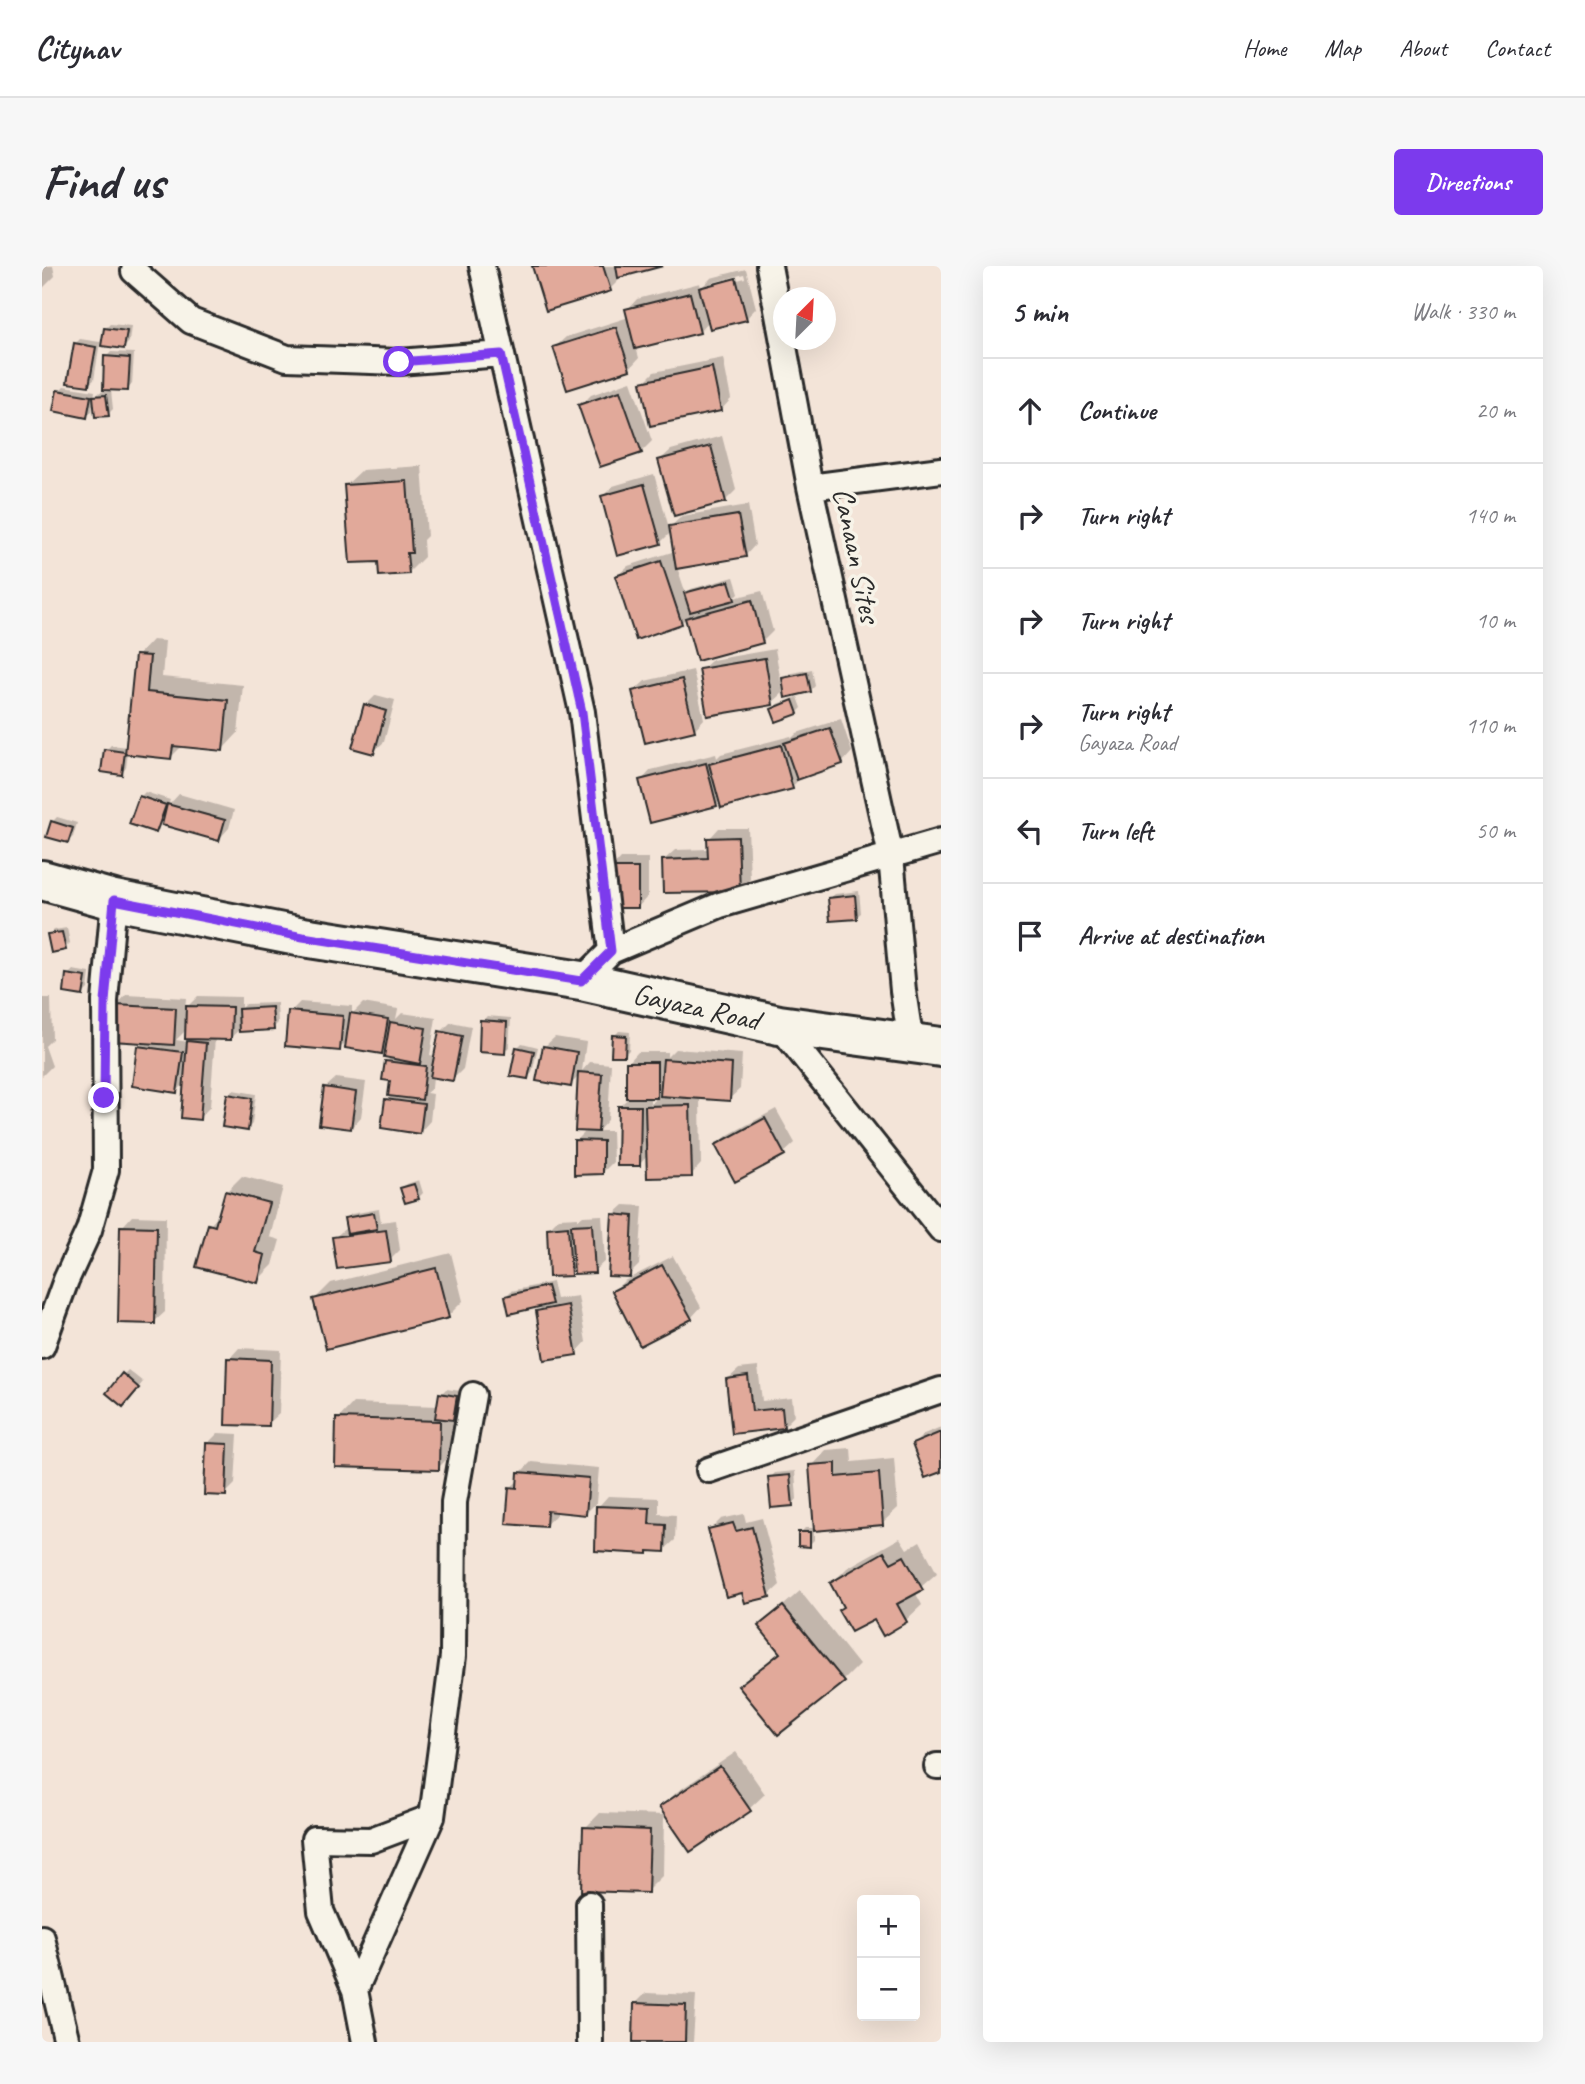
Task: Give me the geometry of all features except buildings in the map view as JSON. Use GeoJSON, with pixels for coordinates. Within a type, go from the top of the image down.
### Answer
{"type":"FeatureCollection","features":[{"type":"Feature","properties":{"kind":"main road","name":"Gayaza Road"},"geometry":{"type":"LineString","coordinates":[[42,880],[114,900],[303,937],[581,981],[779,1025],[926,1045]]}},
{"type":"Feature","properties":{"kind":"street"},"geometry":{"type":"LineString","coordinates":[[482,266],[582,712],[611,951]]}},
{"type":"Feature","properties":{"kind":"street","name":"Canaan Sites"},"geometry":{"type":"LineString","coordinates":[[769,266],[810,487],[891,856],[903,992],[926,1045]]}},
{"type":"Feature","properties":{"kind":"street"},"geometry":{"type":"LineString","coordinates":[[134,271],[191,321],[287,358],[399,362],[501,354]]}},
{"type":"Feature","properties":{"kind":"street"},"geometry":{"type":"LineString","coordinates":[[810,487],[941,470]]}},
{"type":"Feature","properties":{"kind":"street"},"geometry":{"type":"LineString","coordinates":[[581,981],[611,951],[720,905],[941,841]]}},
{"type":"Feature","properties":{"kind":"street"},"geometry":{"type":"LineString","coordinates":[[42,1346],[66,1280],[89,1230],[106,1170],[105,1002],[114,900]]}},
{"type":"Feature","properties":{"kind":"street"},"geometry":{"type":"LineString","coordinates":[[779,1025],[941,1229]]}},
{"type":"Feature","properties":{"kind":"street"},"geometry":{"type":"LineString","coordinates":[[709,1470],[941,1390]]}},
{"type":"Feature","properties":{"kind":"street"},"geometry":{"type":"LineString","coordinates":[[355,1990],[432,1817],[453,1656],[454,1502],[473,1395]]}},
{"type":"Feature","properties":{"kind":"street"},"geometry":{"type":"LineString","coordinates":[[365,2042],[355,1990],[321,1911],[314,1839],[371,1840],[432,1817]]}},
{"type":"Feature","properties":{"kind":"street"},"geometry":{"type":"LineString","coordinates":[[589,1904],[590,2042]]}},
{"type":"Feature","properties":{"kind":"street"},"geometry":{"type":"LineString","coordinates":[[42,1938],[67,2042]]}},
{"type":"Feature","properties":{"kind":"route"},"geometry":{"type":"LineString","coordinates":[[104,1098],[105,1002],[114,900],[303,937],[581,981],[611,951],[582,712],[501,354],[399,362]]}}]}
